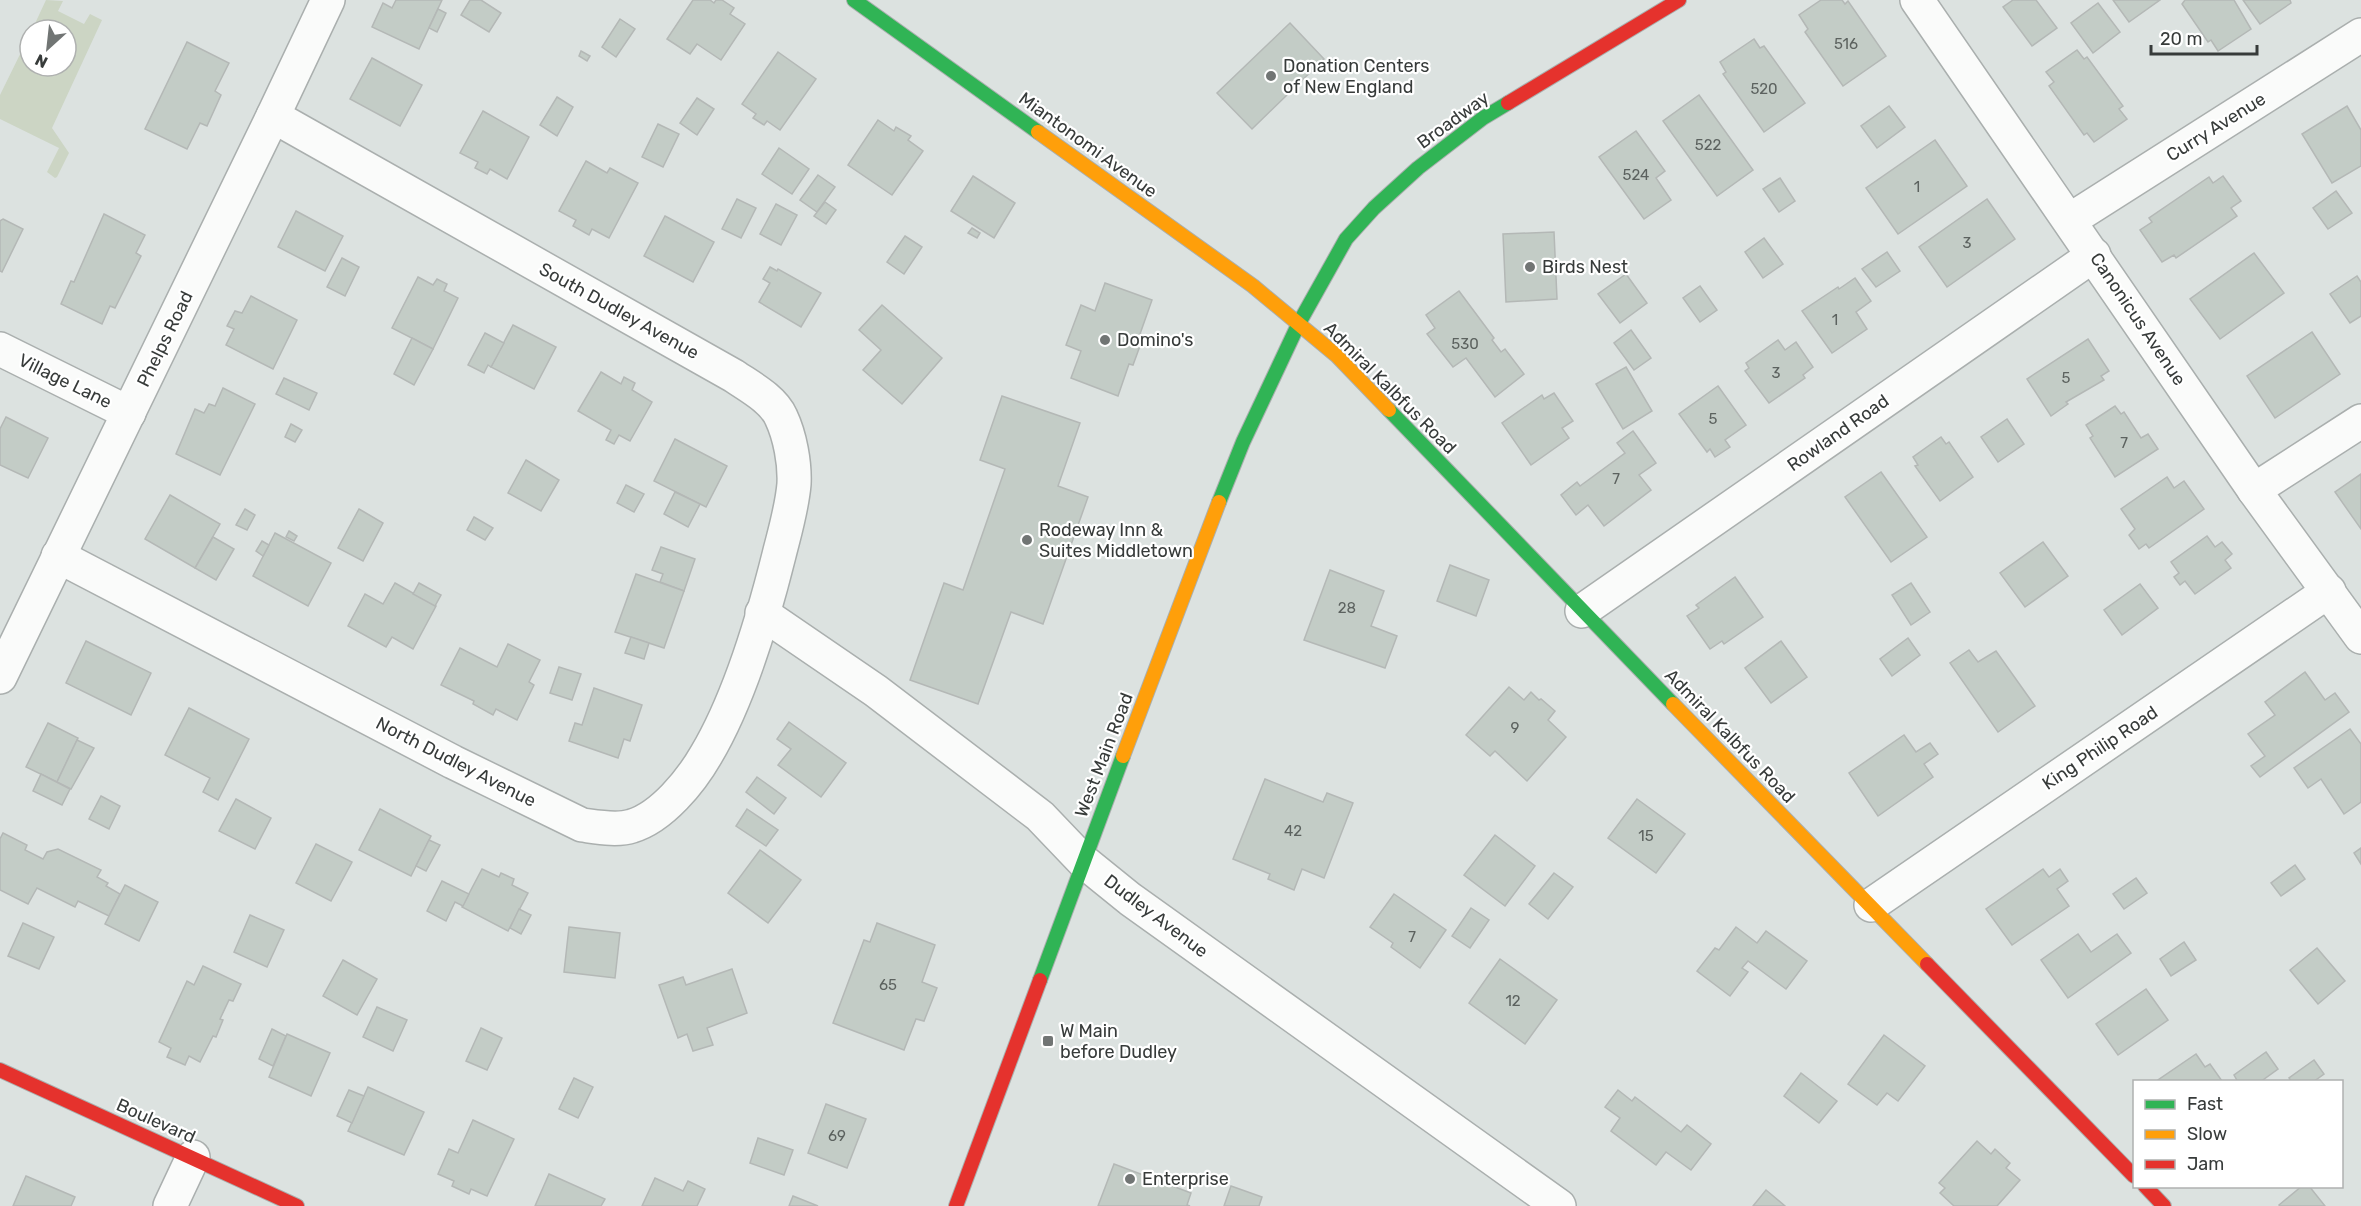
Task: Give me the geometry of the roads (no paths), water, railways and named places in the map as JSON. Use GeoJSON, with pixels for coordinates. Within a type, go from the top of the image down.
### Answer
{"type":"FeatureCollection","features":[{"type":"Feature","properties":{"kind":"main road","name":"Miantonomi Avenue"},"geometry":{"type":"LineString","coordinates":[[854,0],[1253,286],[1299,323]]}},
{"type":"Feature","properties":{"kind":"main road","name":"Broadway"},"geometry":{"type":"LineString","coordinates":[[1299,323],[1346,239],[1374,207],[1418,168],[1483,118],[1679,0]]}},
{"type":"Feature","properties":{"kind":"main road","name":"Admiral Kalbfus Road"},"geometry":{"type":"LineString","coordinates":[[1299,323],[1336,355],[1582,611],[2133,1175]]}},
{"type":"Feature","properties":{"kind":"main road","name":"West Main Road"},"geometry":{"type":"LineString","coordinates":[[956,1206],[1083,861],[1242,442],[1299,323]]}},
{"type":"Feature","properties":{"kind":"main road","name":"Boulevard"},"geometry":{"type":"LineString","coordinates":[[0,1070],[297,1206]]}},
{"type":"Feature","properties":{"kind":"main road"},"geometry":{"type":"LineString","coordinates":[[2147,1188],[2164,1206]]}},
{"type":"Feature","properties":{"kind":"street","name":"Phelps Road"},"geometry":{"type":"LineString","coordinates":[[0,677],[273,116],[327,0]]}},
{"type":"Feature","properties":{"kind":"street","name":"Canonicus Avenue"},"geometry":{"type":"LineString","coordinates":[[1917,0],[2254,490],[2361,637]]}},
{"type":"Feature","properties":{"kind":"street","name":"Curry Avenue"},"geometry":{"type":"LineString","coordinates":[[2070,220],[2361,35]]}},
{"type":"Feature","properties":{"kind":"street","name":"South Dudley Avenue"},"geometry":{"type":"LineString","coordinates":[[273,116],[734,376],[775,407],[781,417],[790,445],[794,482],[787,526],[762,614]]}},
{"type":"Feature","properties":{"kind":"street","name":"Rowland Road"},"geometry":{"type":"LineString","coordinates":[[1582,611],[2094,255]]}},
{"type":"Feature","properties":{"kind":"street","name":"Village Lane"},"geometry":{"type":"LineString","coordinates":[[0,349],[129,412]]}},
{"type":"Feature","properties":{"kind":"street"},"geometry":{"type":"LineString","coordinates":[[2254,490],[2361,421]]}},
{"type":"Feature","properties":{"kind":"street","name":"North Dudley Avenue"},"geometry":{"type":"LineString","coordinates":[[58,556],[453,762],[582,825],[605,828],[632,826],[653,814],[672,800],[690,778],[707,754],[727,710],[751,652],[762,614]]}},
{"type":"Feature","properties":{"kind":"street","name":"King Philip Road"},"geometry":{"type":"LineString","coordinates":[[1871,905],[2329,591]]}},
{"type":"Feature","properties":{"kind":"street","name":"Dudley Avenue"},"geometry":{"type":"LineString","coordinates":[[762,614],[876,691],[1031,810],[1083,861],[1131,899],[1559,1206]]}},
{"type":"Feature","properties":{"kind":"street"},"geometry":{"type":"LineString","coordinates":[[170,1206],[192,1157]]}},
{"type":"Feature","properties":{"kind":"place","name":"Donation Centers of New England"},"geometry":{"type":"Point","coordinates":[1271,76]}},
{"type":"Feature","properties":{"kind":"place","name":"Birds Nest"},"geometry":{"type":"Point","coordinates":[1530,267]}},
{"type":"Feature","properties":{"kind":"place","name":"Domino's"},"geometry":{"type":"Point","coordinates":[1105,340]}},
{"type":"Feature","properties":{"kind":"place","name":"Rodeway Inn & Suites Middletown"},"geometry":{"type":"Point","coordinates":[1027,540]}},
{"type":"Feature","properties":{"kind":"place","name":"W Main before Dudley"},"geometry":{"type":"Point","coordinates":[1048,1041]}},
{"type":"Feature","properties":{"kind":"place","name":"Enterprise"},"geometry":{"type":"Point","coordinates":[1130,1179]}}]}
